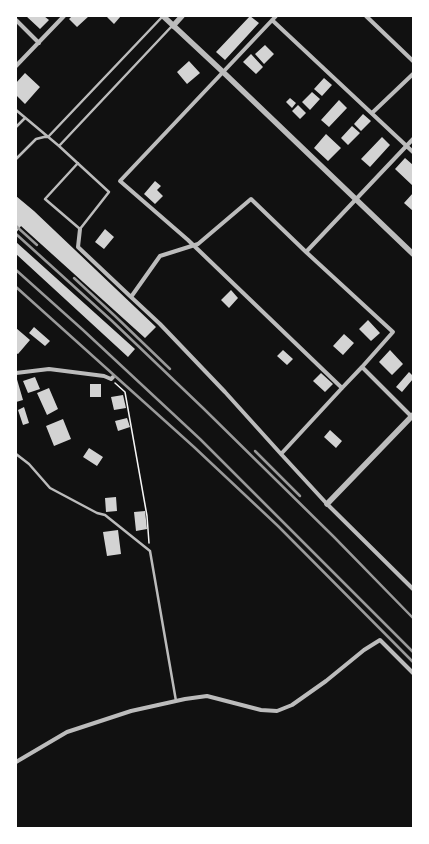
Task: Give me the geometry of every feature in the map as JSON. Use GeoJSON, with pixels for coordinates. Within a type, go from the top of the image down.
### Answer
{"type":"FeatureCollection","features":[{"type":"Feature","properties":{"kind":"street"},"geometry":{"type":"LineString","coordinates":[[16,66],[64,16]]}},
{"type":"Feature","properties":{"kind":"street"},"geometry":{"type":"LineString","coordinates":[[163,16],[413,254]]}},
{"type":"Feature","properties":{"kind":"street"},"geometry":{"type":"LineString","coordinates":[[173,26],[182,16]]}},
{"type":"Feature","properties":{"kind":"street"},"geometry":{"type":"LineString","coordinates":[[276,16],[120,181],[194,245],[342,388]]}},
{"type":"Feature","properties":{"kind":"street"},"geometry":{"type":"LineString","coordinates":[[366,16],[413,61]]}},
{"type":"Feature","properties":{"kind":"street"},"geometry":{"type":"LineString","coordinates":[[16,20],[39,43]]}},
{"type":"Feature","properties":{"kind":"street"},"geometry":{"type":"LineString","coordinates":[[272,20],[413,152]]}},
{"type":"Feature","properties":{"kind":"street"},"geometry":{"type":"LineString","coordinates":[[372,113],[413,74]]}},
{"type":"Feature","properties":{"kind":"street"},"geometry":{"type":"LineString","coordinates":[[306,252],[413,139]]}},
{"type":"Feature","properties":{"kind":"street"},"geometry":{"type":"LineString","coordinates":[[131,297],[160,256],[198,244],[251,198],[306,252],[393,332],[281,454]]}},
{"type":"Feature","properties":{"kind":"street"},"geometry":{"type":"LineString","coordinates":[[80,229],[78,247],[160,324],[225,392],[327,504],[413,589]]}},
{"type":"Feature","properties":{"kind":"street"},"geometry":{"type":"LineString","coordinates":[[327,504],[412,416],[362,367]]}},
{"type":"Feature","properties":{"kind":"street"},"geometry":{"type":"LineString","coordinates":[[16,373],[49,369],[112,378]]}},
{"type":"Feature","properties":{"kind":"street"},"geometry":{"type":"LineString","coordinates":[[16,762],[66,732],[131,711],[185,699],[207,696],[261,710],[277,711],[292,705],[326,681],[364,650],[380,640],[413,673]]}},
{"type":"Feature","properties":{"kind":"lane"},"geometry":{"type":"LineString","coordinates":[[48,138],[163,16]]}},
{"type":"Feature","properties":{"kind":"lane"},"geometry":{"type":"LineString","coordinates":[[59,146],[173,26]]}},
{"type":"Feature","properties":{"kind":"lane"},"geometry":{"type":"LineString","coordinates":[[16,110],[66,152],[110,192],[80,229],[45,199],[78,164]]}},
{"type":"Feature","properties":{"kind":"lane"},"geometry":{"type":"LineString","coordinates":[[16,128],[25,118]]}},
{"type":"Feature","properties":{"kind":"lane"},"geometry":{"type":"LineString","coordinates":[[16,159],[30,144],[36,140],[44,137],[48,138]]}},
{"type":"Feature","properties":{"kind":"lane"},"geometry":{"type":"LineString","coordinates":[[16,454],[29,464],[50,488],[97,513],[105,515],[150,551],[176,701]]}},
{"type":"Feature","properties":{"kind":"path"},"geometry":{"type":"LineString","coordinates":[[112,378],[125,392],[147,516],[150,551]]}},
{"type":"Feature","properties":{"kind":"building"},"geometry":{"type":"Polygon","coordinates":[[[26,16],[44,16],[49,20],[40,29],[26,16]]]}},
{"type":"Feature","properties":{"kind":"building"},"geometry":{"type":"Polygon","coordinates":[[[72,16],[89,16],[77,27],[69,19],[72,16]]]}},
{"type":"Feature","properties":{"kind":"building"},"geometry":{"type":"Polygon","coordinates":[[[121,16],[114,24],[107,17],[121,16]]]}},
{"type":"Feature","properties":{"kind":"building"},"geometry":{"type":"Polygon","coordinates":[[[250,16],[259,23],[225,60],[216,52],[250,16]]]}},
{"type":"Feature","properties":{"kind":"building"},"geometry":{"type":"Polygon","coordinates":[[[265,45],[274,54],[264,64],[255,54],[265,45]]]}},
{"type":"Feature","properties":{"kind":"building"},"geometry":{"type":"Polygon","coordinates":[[[251,54],[263,67],[256,74],[243,62],[251,54]]]}},
{"type":"Feature","properties":{"kind":"building"},"geometry":{"type":"Polygon","coordinates":[[[189,61],[200,73],[187,84],[177,72],[189,61]]]}},
{"type":"Feature","properties":{"kind":"building"},"geometry":{"type":"Polygon","coordinates":[[[25,73],[40,87],[25,104],[16,95],[16,83],[25,73]]]}},
{"type":"Feature","properties":{"kind":"building"},"geometry":{"type":"Polygon","coordinates":[[[324,78],[332,85],[322,96],[314,89],[324,78]]]}},
{"type":"Feature","properties":{"kind":"building"},"geometry":{"type":"Polygon","coordinates":[[[312,92],[320,99],[310,110],[302,102],[312,92]]]}},
{"type":"Feature","properties":{"kind":"building"},"geometry":{"type":"Polygon","coordinates":[[[290,98],[296,103],[292,108],[286,102],[290,98]]]}},
{"type":"Feature","properties":{"kind":"building"},"geometry":{"type":"Polygon","coordinates":[[[339,100],[347,108],[329,127],[321,120],[339,100]]]}},
{"type":"Feature","properties":{"kind":"building"},"geometry":{"type":"Polygon","coordinates":[[[298,105],[306,113],[300,119],[292,111],[298,105]]]}},
{"type":"Feature","properties":{"kind":"building"},"geometry":{"type":"Polygon","coordinates":[[[363,114],[371,121],[361,131],[354,124],[363,114]]]}},
{"type":"Feature","properties":{"kind":"building"},"geometry":{"type":"Polygon","coordinates":[[[352,126],[360,133],[348,145],[341,138],[352,126]]]}},
{"type":"Feature","properties":{"kind":"building"},"geometry":{"type":"Polygon","coordinates":[[[326,134],[341,148],[328,161],[314,148],[326,134]]]}},
{"type":"Feature","properties":{"kind":"building"},"geometry":{"type":"Polygon","coordinates":[[[382,137],[390,145],[370,167],[361,159],[382,137]]]}},
{"type":"Feature","properties":{"kind":"building"},"geometry":{"type":"Polygon","coordinates":[[[405,158],[413,165],[413,186],[395,169],[405,158]]]}},
{"type":"Feature","properties":{"kind":"building"},"geometry":{"type":"Polygon","coordinates":[[[155,181],[161,186],[157,190],[163,196],[155,204],[144,194],[155,181]]]}},
{"type":"Feature","properties":{"kind":"building"},"geometry":{"type":"Polygon","coordinates":[[[413,193],[413,211],[404,203],[413,193]]]}},
{"type":"Feature","properties":{"kind":"building"},"geometry":{"type":"Polygon","coordinates":[[[16,196],[34,211],[156,327],[145,338],[21,226],[16,233],[16,196]]]}},
{"type":"Feature","properties":{"kind":"building"},"geometry":{"type":"Polygon","coordinates":[[[105,229],[114,237],[104,249],[95,242],[105,229]]]}},
{"type":"Feature","properties":{"kind":"building"},"geometry":{"type":"Polygon","coordinates":[[[16,242],[135,349],[128,357],[16,254],[16,242]]]}},
{"type":"Feature","properties":{"kind":"building"},"geometry":{"type":"Polygon","coordinates":[[[231,290],[238,298],[229,308],[221,300],[231,290]]]}},
{"type":"Feature","properties":{"kind":"building"},"geometry":{"type":"Polygon","coordinates":[[[368,320],[380,333],[371,341],[359,329],[368,320]]]}},
{"type":"Feature","properties":{"kind":"building"},"geometry":{"type":"Polygon","coordinates":[[[34,327],[50,341],[45,346],[29,333],[34,327]]]}},
{"type":"Feature","properties":{"kind":"building"},"geometry":{"type":"Polygon","coordinates":[[[16,328],[30,340],[18,354],[16,353],[16,328]]]}},
{"type":"Feature","properties":{"kind":"building"},"geometry":{"type":"Polygon","coordinates":[[[344,334],[354,343],[343,355],[333,346],[344,334]]]}},
{"type":"Feature","properties":{"kind":"building"},"geometry":{"type":"Polygon","coordinates":[[[283,350],[293,359],[287,365],[277,356],[283,350]]]}},
{"type":"Feature","properties":{"kind":"building"},"geometry":{"type":"Polygon","coordinates":[[[390,350],[403,364],[392,375],[379,362],[390,350]]]}},
{"type":"Feature","properties":{"kind":"building"},"geometry":{"type":"Polygon","coordinates":[[[409,372],[413,376],[413,379],[402,392],[396,387],[409,372]]]}},
{"type":"Feature","properties":{"kind":"building"},"geometry":{"type":"Polygon","coordinates":[[[321,373],[333,384],[325,392],[313,381],[321,373]]]}},
{"type":"Feature","properties":{"kind":"building"},"geometry":{"type":"Polygon","coordinates":[[[16,376],[23,400],[16,402],[16,376]]]}},
{"type":"Feature","properties":{"kind":"building"},"geometry":{"type":"Polygon","coordinates":[[[35,377],[40,389],[28,393],[23,381],[35,377]]]}},
{"type":"Feature","properties":{"kind":"building"},"geometry":{"type":"Polygon","coordinates":[[[90,384],[101,384],[101,397],[90,397],[90,384]]]}},
{"type":"Feature","properties":{"kind":"building"},"geometry":{"type":"Polygon","coordinates":[[[49,388],[58,409],[47,415],[37,393],[49,388]]]}},
{"type":"Feature","properties":{"kind":"building"},"geometry":{"type":"Polygon","coordinates":[[[123,395],[126,408],[114,410],[111,397],[123,395]]]}},
{"type":"Feature","properties":{"kind":"building"},"geometry":{"type":"Polygon","coordinates":[[[24,407],[29,423],[23,425],[18,410],[24,407]]]}},
{"type":"Feature","properties":{"kind":"building"},"geometry":{"type":"Polygon","coordinates":[[[127,418],[130,427],[118,431],[115,421],[127,418]]]}},
{"type":"Feature","properties":{"kind":"building"},"geometry":{"type":"Polygon","coordinates":[[[63,419],[71,439],[54,446],[46,426],[63,419]]]}},
{"type":"Feature","properties":{"kind":"building"},"geometry":{"type":"Polygon","coordinates":[[[330,430],[342,441],[336,448],[324,437],[330,430]]]}},
{"type":"Feature","properties":{"kind":"building"},"geometry":{"type":"Polygon","coordinates":[[[89,448],[103,457],[97,466],[83,457],[89,448]]]}},
{"type":"Feature","properties":{"kind":"building"},"geometry":{"type":"Polygon","coordinates":[[[116,497],[117,511],[106,512],[105,498],[116,497]]]}},
{"type":"Feature","properties":{"kind":"building"},"geometry":{"type":"Polygon","coordinates":[[[145,511],[147,529],[136,531],[134,512],[145,511]]]}},
{"type":"Feature","properties":{"kind":"building"},"geometry":{"type":"Polygon","coordinates":[[[118,530],[121,554],[107,556],[103,532],[118,530]]]}},
{"type":"Feature","properties":{"kind":"railway"},"geometry":{"type":"LineString","coordinates":[[16,226],[37,245]]}},
{"type":"Feature","properties":{"kind":"railway"},"geometry":{"type":"LineString","coordinates":[[16,234],[111,320],[204,409],[334,537],[413,618]]}},
{"type":"Feature","properties":{"kind":"railway"},"geometry":{"type":"LineString","coordinates":[[16,270],[200,439],[413,652]]}},
{"type":"Feature","properties":{"kind":"railway"},"geometry":{"type":"LineString","coordinates":[[74,278],[170,369]]}},
{"type":"Feature","properties":{"kind":"railway"},"geometry":{"type":"LineString","coordinates":[[16,287],[194,447],[278,526],[413,662]]}},
{"type":"Feature","properties":{"kind":"railway"},"geometry":{"type":"LineString","coordinates":[[255,451],[300,496]]}}]}
